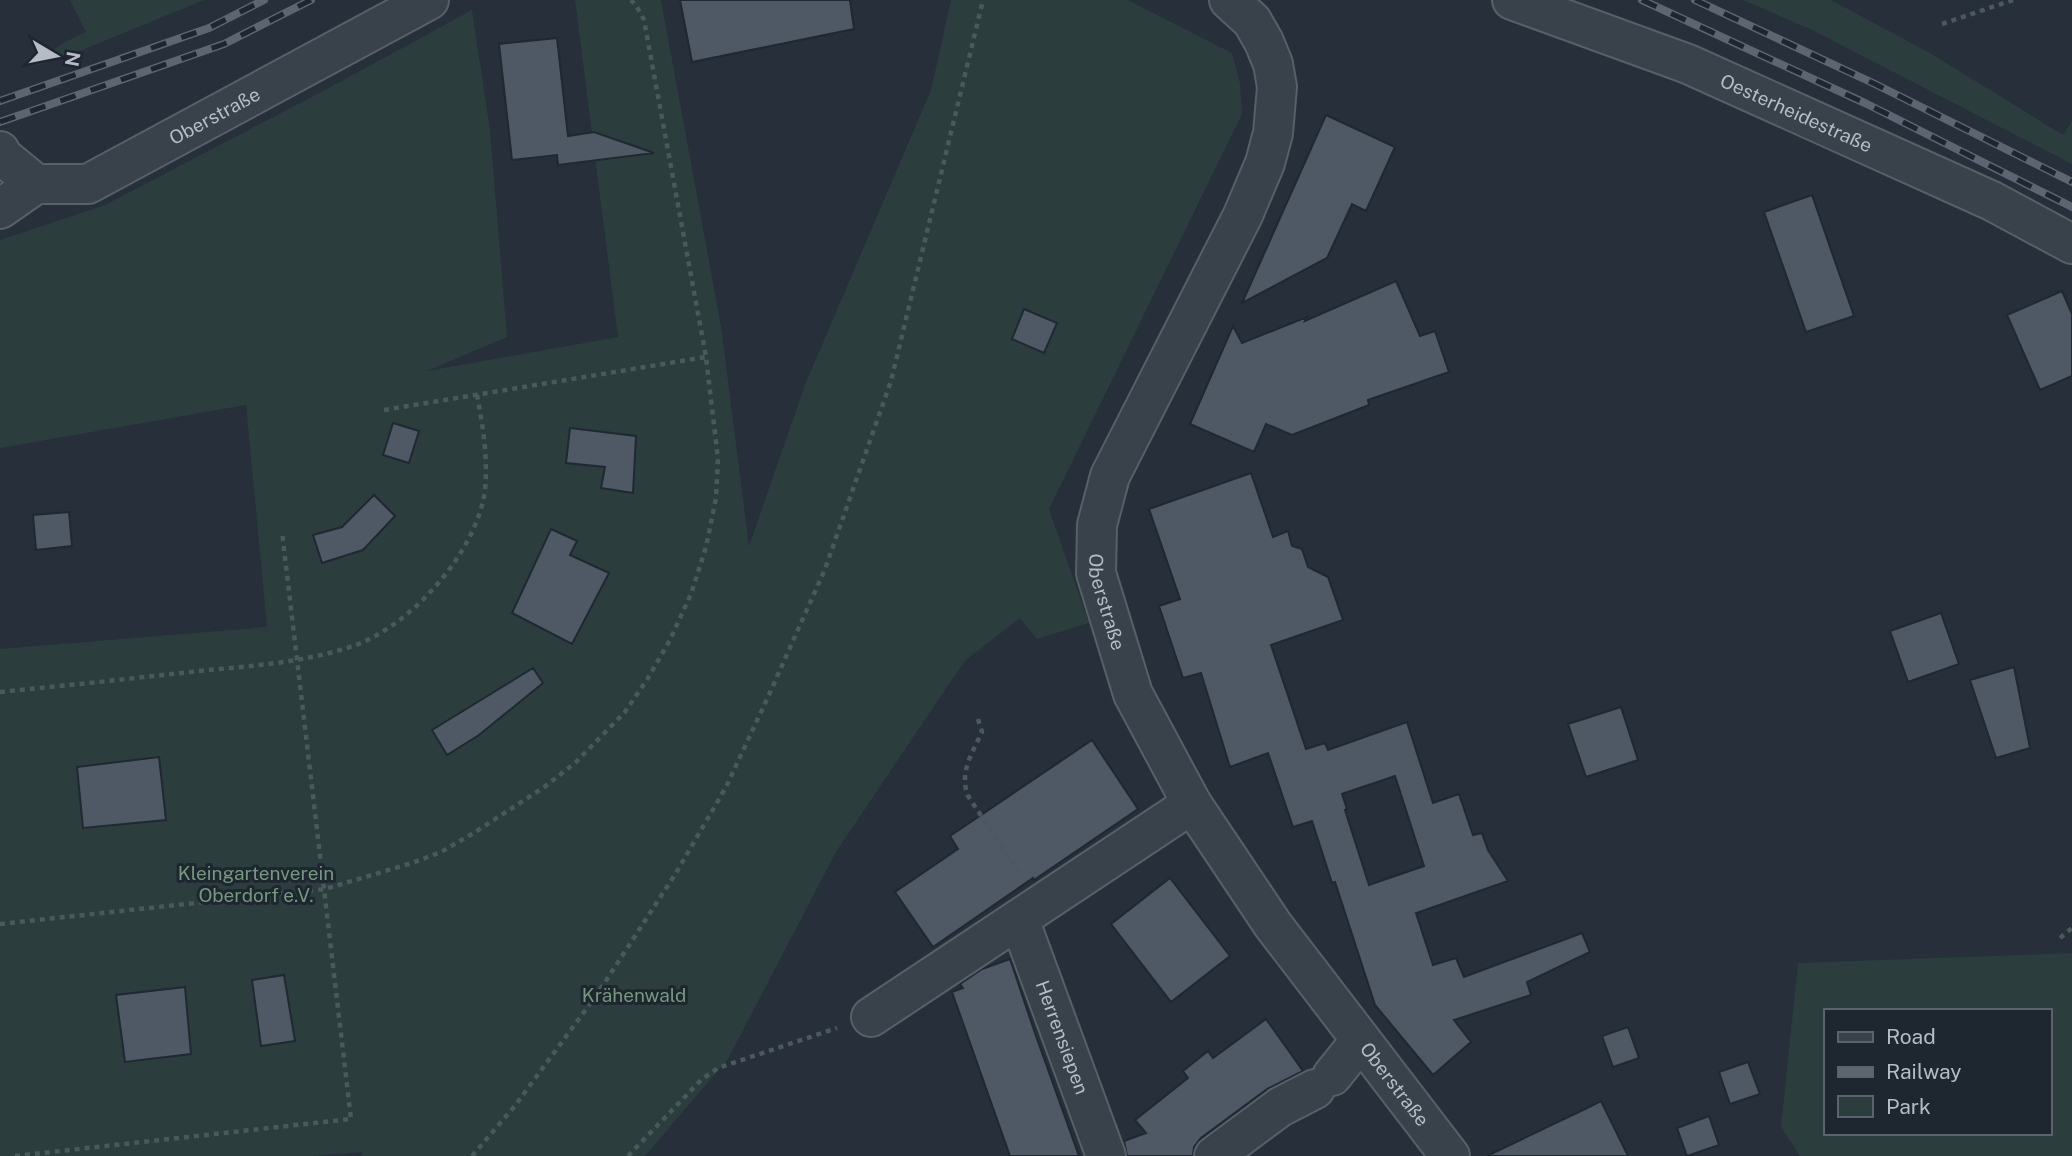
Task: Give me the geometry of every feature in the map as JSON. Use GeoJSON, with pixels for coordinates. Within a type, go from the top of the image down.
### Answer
{"type":"FeatureCollection","features":[{"type":"Feature","properties":{"kind":"street","name":"Oberstraße"},"geometry":{"type":"LineString","coordinates":[[36,184],[88,184],[429,0]]}},
{"type":"Feature","properties":{"kind":"street","name":"Oesterheidestraße"},"geometry":{"type":"LineString","coordinates":[[1512,0],[1688,64],[1992,201],[2072,244]]}},
{"type":"Feature","properties":{"kind":"street","name":"Oberstraße"},"geometry":{"type":"LineString","coordinates":[[1251,7],[1273,64],[1277,87],[1273,133],[1265,163],[1243,215],[1111,476],[1097,525],[1096,573],[1133,694],[1192,804],[1273,925],[1450,1156]]}},
{"type":"Feature","properties":{"kind":"street"},"geometry":{"type":"LineString","coordinates":[[0,151],[3,157],[36,184],[0,209]]}},
{"type":"Feature","properties":{"kind":"street"},"geometry":{"type":"LineString","coordinates":[[871,1017],[1192,804]]}},
{"type":"Feature","properties":{"kind":"street","name":"Herrensiepen"},"geometry":{"type":"LineString","coordinates":[[1030,913],[1106,1156]]}},
{"type":"Feature","properties":{"kind":"street"},"geometry":{"type":"LineString","coordinates":[[1214,1156],[1280,1107],[1323,1082],[1361,1040]]}},
{"type":"Feature","properties":{"kind":"path"},"geometry":{"type":"LineString","coordinates":[[0,924],[325,889],[412,863],[441,852],[543,788],[575,763],[625,712],[670,640],[691,594],[706,547],[716,498],[718,459],[706,357],[644,20],[631,0]]}},
{"type":"Feature","properties":{"kind":"path"},"geometry":{"type":"LineString","coordinates":[[472,1156],[514,1107],[590,1003],[676,873],[726,787],[825,569],[891,381],[983,0]]}},
{"type":"Feature","properties":{"kind":"path"},"geometry":{"type":"LineString","coordinates":[[1942,24],[2012,0]]}},
{"type":"Feature","properties":{"kind":"path"},"geometry":{"type":"LineString","coordinates":[[384,410],[706,357]]}},
{"type":"Feature","properties":{"kind":"path"},"geometry":{"type":"LineString","coordinates":[[0,692],[296,661],[352,646],[381,634],[408,615],[452,564],[480,512],[484,492],[485,449],[477,395]]}},
{"type":"Feature","properties":{"kind":"path"},"geometry":{"type":"LineString","coordinates":[[15,1156],[351,1119],[282,532]]}},
{"type":"Feature","properties":{"kind":"path"},"geometry":{"type":"LineString","coordinates":[[978,719],[982,732],[968,761],[964,785],[1030,913]]}},
{"type":"Feature","properties":{"kind":"path"},"geometry":{"type":"LineString","coordinates":[[2060,938],[2072,928]]}},
{"type":"Feature","properties":{"kind":"path"},"geometry":{"type":"LineString","coordinates":[[628,1156],[701,1080],[718,1068],[871,1017]]}},
{"type":"Feature","properties":{"kind":"green space"},"geometry":{"type":"Polygon","coordinates":[[[70,0],[204,0],[63,58],[30,67],[65,42],[86,32],[70,0]]]}},
{"type":"Feature","properties":{"kind":"green space"},"geometry":{"type":"Polygon","coordinates":[[[575,0],[661,0],[721,326],[749,546],[806,382],[931,90],[951,0],[1128,0],[1232,53],[1240,83],[1242,114],[1049,509],[1089,623],[1037,639],[1020,618],[966,660],[836,852],[728,1059],[645,1156],[361,1156],[363,1152],[313,1156],[0,1156],[0,649],[267,627],[246,405],[0,448],[0,240],[105,205],[472,10],[490,130],[507,337],[427,371],[618,337],[575,0]]]}},
{"type":"Feature","properties":{"kind":"green space"},"geometry":{"type":"Polygon","coordinates":[[[1743,0],[1831,0],[1930,53],[2063,135],[2072,121],[2072,164],[1812,30],[1743,0]]]}},
{"type":"Feature","properties":{"kind":"green space"},"geometry":{"type":"Polygon","coordinates":[[[2072,953],[2072,1156],[1800,1156],[1781,1127],[1798,963],[2072,953]]]}},
{"type":"Feature","properties":{"kind":"building"},"geometry":{"type":"Polygon","coordinates":[[[680,0],[850,0],[854,29],[692,62],[680,0]]]}},
{"type":"Feature","properties":{"kind":"building"},"geometry":{"type":"Polygon","coordinates":[[[557,38],[568,136],[594,132],[654,153],[558,165],[557,155],[512,160],[499,44],[557,38]]]}},
{"type":"Feature","properties":{"kind":"building"},"geometry":{"type":"Polygon","coordinates":[[[1326,115],[1395,147],[1366,211],[1352,204],[1327,258],[1242,303],[1326,115]]]}},
{"type":"Feature","properties":{"kind":"building"},"geometry":{"type":"Polygon","coordinates":[[[1812,195],[1854,316],[1806,332],[1764,212],[1812,195]]]}},
{"type":"Feature","properties":{"kind":"building"},"geometry":{"type":"Polygon","coordinates":[[[1396,281],[1420,336],[1435,331],[1449,372],[1368,400],[1369,405],[1292,435],[1266,424],[1254,452],[1190,424],[1233,326],[1242,343],[1307,317],[1305,321],[1396,281]]]}},
{"type":"Feature","properties":{"kind":"building"},"geometry":{"type":"Polygon","coordinates":[[[2062,291],[2072,314],[2072,376],[2040,390],[2007,315],[2062,291]]]}},
{"type":"Feature","properties":{"kind":"building"},"geometry":{"type":"Polygon","coordinates":[[[1024,309],[1057,323],[1044,353],[1012,339],[1024,309]]]}},
{"type":"Feature","properties":{"kind":"building"},"geometry":{"type":"Polygon","coordinates":[[[393,423],[419,431],[409,463],[383,455],[393,423]]]}},
{"type":"Feature","properties":{"kind":"building"},"geometry":{"type":"Polygon","coordinates":[[[570,428],[636,436],[633,493],[601,488],[605,467],[566,463],[570,428]]]}},
{"type":"Feature","properties":{"kind":"building"},"geometry":{"type":"Polygon","coordinates":[[[1251,473],[1273,537],[1288,531],[1292,546],[1302,549],[1308,567],[1328,577],[1343,620],[1271,645],[1306,749],[1325,743],[1328,750],[1407,722],[1433,803],[1459,794],[1473,835],[1482,833],[1488,850],[1508,881],[1416,913],[1433,965],[1456,958],[1464,977],[1582,933],[1590,952],[1527,982],[1531,995],[1454,1020],[1471,1042],[1433,1075],[1375,1005],[1312,821],[1293,827],[1268,753],[1230,767],[1201,673],[1183,678],[1159,606],[1180,599],[1149,509],[1251,473]],[[1395,776],[1342,794],[1369,885],[1424,866],[1395,776]]]}},
{"type":"Feature","properties":{"kind":"building"},"geometry":{"type":"Polygon","coordinates":[[[374,495],[395,516],[363,550],[322,563],[313,535],[342,527],[374,495]]]}},
{"type":"Feature","properties":{"kind":"building"},"geometry":{"type":"Polygon","coordinates":[[[69,512],[72,546],[36,550],[33,515],[69,512]]]}},
{"type":"Feature","properties":{"kind":"building"},"geometry":{"type":"Polygon","coordinates":[[[551,529],[577,541],[570,555],[609,573],[572,644],[512,613],[551,529]]]}},
{"type":"Feature","properties":{"kind":"building"},"geometry":{"type":"Polygon","coordinates":[[[1941,613],[1959,664],[1908,682],[1890,631],[1941,613]]]}},
{"type":"Feature","properties":{"kind":"building"},"geometry":{"type":"Polygon","coordinates":[[[2014,667],[2030,748],[1996,758],[1970,680],[2014,667]]]}},
{"type":"Feature","properties":{"kind":"building"},"geometry":{"type":"Polygon","coordinates":[[[533,668],[543,683],[479,735],[447,755],[432,730],[533,668]]]}},
{"type":"Feature","properties":{"kind":"building"},"geometry":{"type":"Polygon","coordinates":[[[1621,707],[1638,760],[1586,777],[1568,724],[1621,707]]]}},
{"type":"Feature","properties":{"kind":"building"},"geometry":{"type":"Polygon","coordinates":[[[1092,740],[1138,809],[933,947],[895,892],[958,849],[950,836],[1092,740]]]}},
{"type":"Feature","properties":{"kind":"building"},"geometry":{"type":"Polygon","coordinates":[[[159,757],[166,820],[83,828],[77,767],[159,757]]]}},
{"type":"Feature","properties":{"kind":"building"},"geometry":{"type":"Polygon","coordinates":[[[1170,878],[1230,956],[1171,1002],[1111,924],[1170,878]]]}},
{"type":"Feature","properties":{"kind":"building"},"geometry":{"type":"Polygon","coordinates":[[[1010,959],[1079,1156],[1010,1156],[952,992],[963,988],[960,984],[982,969],[1010,959]]]}},
{"type":"Feature","properties":{"kind":"building"},"geometry":{"type":"Polygon","coordinates":[[[284,975],[295,1041],[261,1046],[252,980],[284,975]]]}},
{"type":"Feature","properties":{"kind":"building"},"geometry":{"type":"Polygon","coordinates":[[[185,987],[191,1054],[125,1062],[116,995],[185,987]]]}},
{"type":"Feature","properties":{"kind":"building"},"geometry":{"type":"Polygon","coordinates":[[[1266,1019],[1303,1071],[1267,1089],[1201,1138],[1194,1147],[1193,1156],[1127,1156],[1124,1141],[1146,1133],[1135,1120],[1188,1078],[1183,1071],[1208,1051],[1213,1058],[1266,1019]]]}},
{"type":"Feature","properties":{"kind":"building"},"geometry":{"type":"Polygon","coordinates":[[[1628,1027],[1639,1058],[1613,1067],[1602,1036],[1628,1027]]]}},
{"type":"Feature","properties":{"kind":"building"},"geometry":{"type":"Polygon","coordinates":[[[1748,1062],[1760,1094],[1730,1104],[1719,1072],[1748,1062]]]}},
{"type":"Feature","properties":{"kind":"building"},"geometry":{"type":"Polygon","coordinates":[[[1601,1101],[1628,1156],[1487,1156],[1587,1108],[1601,1101]]]}},
{"type":"Feature","properties":{"kind":"building"},"geometry":{"type":"Polygon","coordinates":[[[1709,1116],[1719,1145],[1687,1156],[1677,1128],[1709,1116]]]}},
{"type":"Feature","properties":{"kind":"railway"},"geometry":{"type":"LineString","coordinates":[[0,101],[209,28],[264,0]]}},
{"type":"Feature","properties":{"kind":"railway"},"geometry":{"type":"LineString","coordinates":[[0,122],[224,44],[311,0]]}},
{"type":"Feature","properties":{"kind":"railway"},"geometry":{"type":"LineString","coordinates":[[1642,0],[1867,104],[2072,207]]}},
{"type":"Feature","properties":{"kind":"railway"},"geometry":{"type":"LineString","coordinates":[[1695,0],[1875,84],[2072,182]]}},
{"type":"Feature","properties":{"kind":"park label","name":"Kleingartenverein Oberdorf e.V."},"geometry":{"type":"Point","coordinates":[256,884]}},
{"type":"Feature","properties":{"kind":"park label","name":"Krähenwald"},"geometry":{"type":"Point","coordinates":[634,995]}}]}
